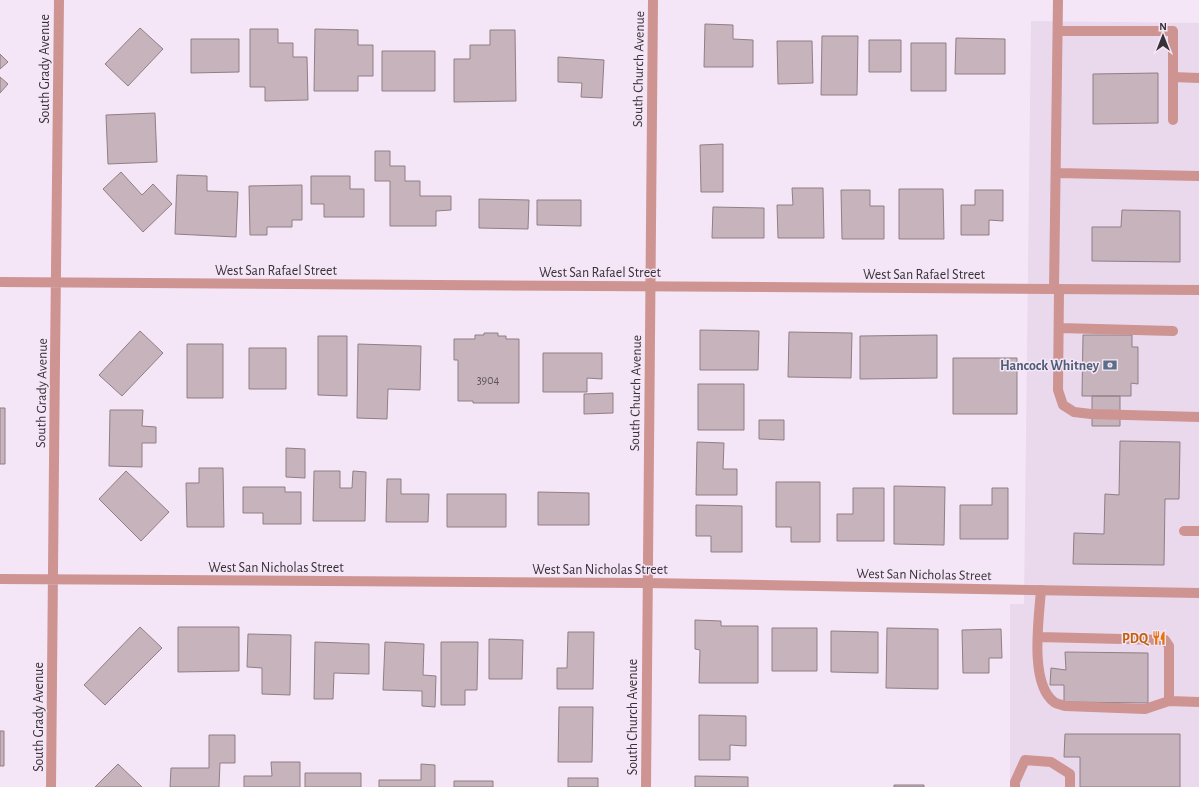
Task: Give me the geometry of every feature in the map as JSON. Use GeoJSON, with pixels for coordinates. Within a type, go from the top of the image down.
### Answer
{"type":"FeatureCollection","features":[{"type":"Feature","properties":{"kind":"street","name":"South Grady Avenue"},"geometry":{"type":"LineString","coordinates":[[51,787],[59,0]]}},
{"type":"Feature","properties":{"kind":"street","name":"South Church Avenue"},"geometry":{"type":"LineString","coordinates":[[646,787],[653,0]]}},
{"type":"Feature","properties":{"kind":"street"},"geometry":{"type":"LineString","coordinates":[[1058,0],[1056,289],[1058,328],[1058,390],[1062,405],[1074,412],[1091,414],[1199,417]]}},
{"type":"Feature","properties":{"kind":"street"},"geometry":{"type":"LineString","coordinates":[[1058,31],[1173,31],[1173,120]]}},
{"type":"Feature","properties":{"kind":"street"},"geometry":{"type":"LineString","coordinates":[[1173,77],[1199,78]]}},
{"type":"Feature","properties":{"kind":"street"},"geometry":{"type":"LineString","coordinates":[[1056,174],[1199,176]]}},
{"type":"Feature","properties":{"kind":"street","name":"West San Rafael Street"},"geometry":{"type":"LineString","coordinates":[[0,282],[1199,290]]}},
{"type":"Feature","properties":{"kind":"street"},"geometry":{"type":"LineString","coordinates":[[1058,328],[1174,331]]}},
{"type":"Feature","properties":{"kind":"street"},"geometry":{"type":"LineString","coordinates":[[1184,531],[1199,531]]}},
{"type":"Feature","properties":{"kind":"street","name":"West San Nicholas Street"},"geometry":{"type":"LineString","coordinates":[[0,579],[647,583],[1199,593]]}},
{"type":"Feature","properties":{"kind":"street"},"geometry":{"type":"LineString","coordinates":[[1041,590],[1037,658],[1040,675],[1047,694],[1054,702],[1065,706],[1145,709],[1169,701],[1199,702]]}},
{"type":"Feature","properties":{"kind":"street"},"geometry":{"type":"LineString","coordinates":[[1038,637],[1165,640],[1169,646],[1169,701]]}},
{"type":"Feature","properties":{"kind":"street"},"geometry":{"type":"LineString","coordinates":[[1015,787],[1015,782],[1025,760],[1051,762],[1070,774],[1070,787]]}},
{"type":"Feature","properties":{"kind":"shaded area"},"geometry":{"type":"Polygon","coordinates":[[[1031,21],[1199,23],[1199,787],[1010,787],[1010,604],[1024,604],[1031,21]]]}},
{"type":"Feature","properties":{"kind":"building"},"geometry":{"type":"Polygon","coordinates":[[[705,24],[733,25],[733,39],[753,40],[753,67],[704,67],[705,24]]]}},
{"type":"Feature","properties":{"kind":"building"},"geometry":{"type":"Polygon","coordinates":[[[140,28],[163,49],[128,86],[105,64],[140,28]]]}},
{"type":"Feature","properties":{"kind":"building"},"geometry":{"type":"Polygon","coordinates":[[[250,29],[278,29],[278,43],[293,43],[293,57],[307,57],[308,100],[265,101],[265,87],[250,87],[250,29]]]}},
{"type":"Feature","properties":{"kind":"building"},"geometry":{"type":"Polygon","coordinates":[[[315,29],[358,30],[358,45],[373,45],[373,76],[358,76],[358,91],[314,91],[315,29]]]}},
{"type":"Feature","properties":{"kind":"building"},"geometry":{"type":"Polygon","coordinates":[[[490,30],[515,30],[516,101],[454,102],[454,59],[470,59],[470,45],[490,45],[490,30]]]}},
{"type":"Feature","properties":{"kind":"building"},"geometry":{"type":"Polygon","coordinates":[[[822,36],[858,36],[857,95],[821,95],[822,36]]]}},
{"type":"Feature","properties":{"kind":"building"},"geometry":{"type":"Polygon","coordinates":[[[956,38],[1005,39],[1005,74],[955,74],[956,38]]]}},
{"type":"Feature","properties":{"kind":"building"},"geometry":{"type":"Polygon","coordinates":[[[191,39],[239,39],[239,72],[191,73],[191,39]]]}},
{"type":"Feature","properties":{"kind":"building"},"geometry":{"type":"Polygon","coordinates":[[[869,40],[901,40],[901,72],[869,72],[869,40]]]}},
{"type":"Feature","properties":{"kind":"building"},"geometry":{"type":"Polygon","coordinates":[[[777,41],[812,41],[813,83],[778,84],[777,41]]]}},
{"type":"Feature","properties":{"kind":"building"},"geometry":{"type":"Polygon","coordinates":[[[911,43],[946,43],[946,91],[911,91],[911,43]]]}},
{"type":"Feature","properties":{"kind":"building"},"geometry":{"type":"Polygon","coordinates":[[[382,51],[435,51],[435,91],[382,91],[382,51]]]}},
{"type":"Feature","properties":{"kind":"building"},"geometry":{"type":"Polygon","coordinates":[[[0,54],[8,62],[0,69],[0,54]]]}},
{"type":"Feature","properties":{"kind":"building"},"geometry":{"type":"Polygon","coordinates":[[[558,57],[604,60],[602,98],[581,97],[582,83],[558,82],[558,57]]]}},
{"type":"Feature","properties":{"kind":"building"},"geometry":{"type":"Polygon","coordinates":[[[1158,73],[1158,123],[1093,124],[1093,74],[1158,73]]]}},
{"type":"Feature","properties":{"kind":"building"},"geometry":{"type":"Polygon","coordinates":[[[0,77],[8,84],[0,93],[0,77]]]}},
{"type":"Feature","properties":{"kind":"building"},"geometry":{"type":"Polygon","coordinates":[[[155,113],[157,162],[108,164],[106,115],[155,113]]]}},
{"type":"Feature","properties":{"kind":"building"},"geometry":{"type":"Polygon","coordinates":[[[723,144],[723,192],[701,192],[700,145],[723,144]]]}},
{"type":"Feature","properties":{"kind":"building"},"geometry":{"type":"Polygon","coordinates":[[[375,151],[390,151],[390,166],[405,166],[405,181],[420,181],[420,196],[451,196],[451,210],[436,211],[436,226],[390,226],[390,181],[375,181],[375,151]]]}},
{"type":"Feature","properties":{"kind":"building"},"geometry":{"type":"Polygon","coordinates":[[[121,172],[142,195],[153,184],[172,204],[143,232],[103,189],[121,172]]]}},
{"type":"Feature","properties":{"kind":"building"},"geometry":{"type":"Polygon","coordinates":[[[177,175],[207,176],[207,191],[238,192],[236,237],[175,234],[177,175]]]}},
{"type":"Feature","properties":{"kind":"building"},"geometry":{"type":"Polygon","coordinates":[[[311,176],[350,176],[350,189],[364,189],[364,217],[324,217],[324,204],[311,204],[311,176]]]}},
{"type":"Feature","properties":{"kind":"building"},"geometry":{"type":"Polygon","coordinates":[[[302,185],[302,220],[292,220],[292,227],[267,227],[267,235],[250,235],[249,186],[302,185]]]}},
{"type":"Feature","properties":{"kind":"building"},"geometry":{"type":"Polygon","coordinates":[[[792,188],[823,188],[824,238],[778,238],[777,205],[793,205],[792,188]]]}},
{"type":"Feature","properties":{"kind":"building"},"geometry":{"type":"Polygon","coordinates":[[[899,189],[943,189],[944,239],[899,239],[899,189]]]}},
{"type":"Feature","properties":{"kind":"building"},"geometry":{"type":"Polygon","coordinates":[[[841,190],[870,190],[870,206],[884,206],[884,239],[842,239],[841,190]]]}},
{"type":"Feature","properties":{"kind":"building"},"geometry":{"type":"Polygon","coordinates":[[[975,190],[1003,190],[1003,221],[989,220],[989,235],[961,235],[961,205],[975,205],[975,190]]]}},
{"type":"Feature","properties":{"kind":"building"},"geometry":{"type":"Polygon","coordinates":[[[479,199],[529,200],[528,229],[479,228],[479,199]]]}},
{"type":"Feature","properties":{"kind":"building"},"geometry":{"type":"Polygon","coordinates":[[[537,200],[581,200],[581,226],[537,225],[537,200]]]}},
{"type":"Feature","properties":{"kind":"building"},"geometry":{"type":"Polygon","coordinates":[[[713,207],[764,208],[764,238],[712,238],[713,207]]]}},
{"type":"Feature","properties":{"kind":"building"},"geometry":{"type":"Polygon","coordinates":[[[1122,210],[1180,211],[1180,262],[1092,261],[1092,227],[1121,227],[1122,210]]]}},
{"type":"Feature","properties":{"kind":"building"},"geometry":{"type":"Polygon","coordinates":[[[700,330],[759,331],[758,370],[700,370],[700,330]]]}},
{"type":"Feature","properties":{"kind":"building"},"geometry":{"type":"Polygon","coordinates":[[[140,331],[163,353],[122,396],[99,375],[140,331]]]}},
{"type":"Feature","properties":{"kind":"building"},"geometry":{"type":"Polygon","coordinates":[[[789,332],[852,333],[851,378],[788,377],[789,332]]]}},
{"type":"Feature","properties":{"kind":"building"},"geometry":{"type":"Polygon","coordinates":[[[484,333],[498,333],[498,336],[506,336],[506,339],[519,339],[519,403],[473,403],[473,401],[458,401],[458,360],[454,360],[454,339],[475,339],[475,335],[484,335],[484,333]]]}},
{"type":"Feature","properties":{"kind":"building"},"geometry":{"type":"Polygon","coordinates":[[[937,335],[937,378],[860,379],[860,336],[937,335]]]}},
{"type":"Feature","properties":{"kind":"building","name":"Hancock Whitney"},"geometry":{"type":"Polygon","coordinates":[[[1083,335],[1132,335],[1132,347],[1138,347],[1138,384],[1131,383],[1131,396],[1082,396],[1083,335]]]}},
{"type":"Feature","properties":{"kind":"building"},"geometry":{"type":"Polygon","coordinates":[[[318,336],[347,336],[347,396],[318,395],[318,336]]]}},
{"type":"Feature","properties":{"kind":"building"},"geometry":{"type":"Polygon","coordinates":[[[187,344],[223,344],[223,398],[187,398],[187,344]]]}},
{"type":"Feature","properties":{"kind":"building"},"geometry":{"type":"Polygon","coordinates":[[[358,344],[421,346],[420,390],[388,389],[387,419],[357,418],[358,344]]]}},
{"type":"Feature","properties":{"kind":"building"},"geometry":{"type":"Polygon","coordinates":[[[249,348],[286,348],[286,389],[249,389],[249,348]]]}},
{"type":"Feature","properties":{"kind":"building"},"geometry":{"type":"Polygon","coordinates":[[[543,353],[602,353],[602,379],[587,378],[587,392],[543,392],[543,353]]]}},
{"type":"Feature","properties":{"kind":"building"},"geometry":{"type":"Polygon","coordinates":[[[953,358],[1017,358],[1017,414],[953,414],[953,358]]]}},
{"type":"Feature","properties":{"kind":"building"},"geometry":{"type":"Polygon","coordinates":[[[698,384],[744,384],[744,430],[698,430],[698,384]]]}},
{"type":"Feature","properties":{"kind":"building"},"geometry":{"type":"Polygon","coordinates":[[[613,393],[613,413],[584,414],[584,394],[613,393]]]}},
{"type":"Feature","properties":{"kind":"building"},"geometry":{"type":"Polygon","coordinates":[[[1092,396],[1120,396],[1120,426],[1092,426],[1092,396]]]}},
{"type":"Feature","properties":{"kind":"building"},"geometry":{"type":"Polygon","coordinates":[[[0,408],[5,408],[5,464],[0,464],[0,408]]]}},
{"type":"Feature","properties":{"kind":"building"},"geometry":{"type":"Polygon","coordinates":[[[110,410],[143,410],[142,426],[156,427],[156,443],[142,443],[142,467],[109,466],[110,410]]]}},
{"type":"Feature","properties":{"kind":"building"},"geometry":{"type":"Polygon","coordinates":[[[759,420],[784,420],[784,440],[759,439],[759,420]]]}},
{"type":"Feature","properties":{"kind":"building"},"geometry":{"type":"Polygon","coordinates":[[[1120,441],[1180,442],[1179,499],[1165,499],[1164,565],[1073,564],[1074,533],[1104,534],[1105,494],[1119,495],[1120,441]]]}},
{"type":"Feature","properties":{"kind":"building"},"geometry":{"type":"Polygon","coordinates":[[[697,442],[724,443],[723,469],[737,469],[737,495],[696,495],[697,442]]]}},
{"type":"Feature","properties":{"kind":"building"},"geometry":{"type":"Polygon","coordinates":[[[286,448],[305,449],[305,478],[286,477],[286,448]]]}},
{"type":"Feature","properties":{"kind":"building"},"geometry":{"type":"Polygon","coordinates":[[[199,468],[223,468],[224,527],[187,527],[186,483],[199,483],[199,468]]]}},
{"type":"Feature","properties":{"kind":"building"},"geometry":{"type":"Polygon","coordinates":[[[126,471],[169,512],[141,541],[99,499],[126,471]]]}},
{"type":"Feature","properties":{"kind":"building"},"geometry":{"type":"Polygon","coordinates":[[[314,471],[340,471],[340,488],[352,488],[353,471],[366,472],[365,521],[313,521],[314,471]]]}},
{"type":"Feature","properties":{"kind":"building"},"geometry":{"type":"Polygon","coordinates":[[[387,479],[401,479],[401,494],[429,494],[428,522],[386,522],[387,479]]]}},
{"type":"Feature","properties":{"kind":"building"},"geometry":{"type":"Polygon","coordinates":[[[776,482],[820,482],[820,542],[791,542],[791,527],[776,527],[776,482]]]}},
{"type":"Feature","properties":{"kind":"building"},"geometry":{"type":"Polygon","coordinates":[[[894,486],[945,487],[944,545],[894,544],[894,486]]]}},
{"type":"Feature","properties":{"kind":"building"},"geometry":{"type":"Polygon","coordinates":[[[243,487],[285,487],[285,492],[301,492],[301,524],[263,524],[263,513],[243,513],[243,487]]]}},
{"type":"Feature","properties":{"kind":"building"},"geometry":{"type":"Polygon","coordinates":[[[853,488],[884,488],[884,541],[837,541],[837,514],[853,514],[853,488]]]}},
{"type":"Feature","properties":{"kind":"building"},"geometry":{"type":"Polygon","coordinates":[[[992,488],[1008,488],[1008,539],[960,539],[960,505],[992,505],[992,488]]]}},
{"type":"Feature","properties":{"kind":"building"},"geometry":{"type":"Polygon","coordinates":[[[538,492],[589,493],[589,525],[538,525],[538,492]]]}},
{"type":"Feature","properties":{"kind":"building"},"geometry":{"type":"Polygon","coordinates":[[[447,494],[506,494],[506,527],[447,527],[447,494]]]}},
{"type":"Feature","properties":{"kind":"building"},"geometry":{"type":"Polygon","coordinates":[[[696,505],[742,506],[742,552],[711,552],[711,536],[696,536],[696,505]]]}},
{"type":"Feature","properties":{"kind":"building"},"geometry":{"type":"Polygon","coordinates":[[[695,620],[721,621],[721,626],[758,626],[758,683],[699,683],[700,650],[695,649],[695,620]]]}},
{"type":"Feature","properties":{"kind":"building"},"geometry":{"type":"Polygon","coordinates":[[[140,627],[162,648],[105,705],[84,685],[140,627]]]}},
{"type":"Feature","properties":{"kind":"building"},"geometry":{"type":"Polygon","coordinates":[[[178,627],[239,627],[239,671],[178,672],[178,627]]]}},
{"type":"Feature","properties":{"kind":"building"},"geometry":{"type":"Polygon","coordinates":[[[772,628],[817,628],[817,671],[772,671],[772,628]]]}},
{"type":"Feature","properties":{"kind":"building"},"geometry":{"type":"Polygon","coordinates":[[[887,628],[938,629],[938,689],[886,688],[887,628]]]}},
{"type":"Feature","properties":{"kind":"building"},"geometry":{"type":"Polygon","coordinates":[[[1001,629],[1002,658],[989,658],[989,673],[963,673],[962,630],[1001,629]]]}},
{"type":"Feature","properties":{"kind":"building"},"geometry":{"type":"Polygon","coordinates":[[[831,631],[878,632],[878,673],[831,672],[831,631]]]}},
{"type":"Feature","properties":{"kind":"building"},"geometry":{"type":"Polygon","coordinates":[[[568,632],[594,632],[593,689],[557,689],[557,668],[567,668],[568,632]]]}},
{"type":"Feature","properties":{"kind":"building"},"geometry":{"type":"Polygon","coordinates":[[[248,634],[291,635],[290,695],[262,694],[262,668],[247,667],[248,634]]]}},
{"type":"Feature","properties":{"kind":"building"},"geometry":{"type":"Polygon","coordinates":[[[489,639],[523,640],[522,679],[489,679],[489,639]]]}},
{"type":"Feature","properties":{"kind":"building"},"geometry":{"type":"Polygon","coordinates":[[[315,642],[369,644],[369,674],[334,673],[333,699],[314,699],[315,642]]]}},
{"type":"Feature","properties":{"kind":"building"},"geometry":{"type":"Polygon","coordinates":[[[385,642],[424,644],[423,675],[436,676],[435,707],[422,706],[422,691],[383,690],[385,642]]]}},
{"type":"Feature","properties":{"kind":"building"},"geometry":{"type":"Polygon","coordinates":[[[441,642],[478,642],[477,690],[465,690],[465,705],[441,705],[441,642]]]}},
{"type":"Feature","properties":{"kind":"building"},"geometry":{"type":"Polygon","coordinates":[[[1065,652],[1148,653],[1148,703],[1064,702],[1064,685],[1050,685],[1051,668],[1066,670],[1065,652]]]}},
{"type":"Feature","properties":{"kind":"building"},"geometry":{"type":"Polygon","coordinates":[[[559,707],[593,707],[592,762],[558,762],[559,707]]]}},
{"type":"Feature","properties":{"kind":"building"},"geometry":{"type":"Polygon","coordinates":[[[699,715],[746,716],[746,746],[730,745],[730,760],[699,760],[699,715]]]}},
{"type":"Feature","properties":{"kind":"building"},"geometry":{"type":"Polygon","coordinates":[[[0,731],[4,731],[4,766],[0,766],[0,731]]]}},
{"type":"Feature","properties":{"kind":"building"},"geometry":{"type":"Polygon","coordinates":[[[1065,734],[1180,734],[1180,787],[1080,787],[1080,757],[1064,757],[1065,734]]]}},
{"type":"Feature","properties":{"kind":"building"},"geometry":{"type":"Polygon","coordinates":[[[209,735],[235,735],[235,763],[220,763],[219,787],[170,787],[171,768],[209,768],[209,735]]]}},
{"type":"Feature","properties":{"kind":"building"},"geometry":{"type":"Polygon","coordinates":[[[271,762],[300,762],[300,787],[244,787],[244,776],[272,776],[271,762]]]}},
{"type":"Feature","properties":{"kind":"building"},"geometry":{"type":"Polygon","coordinates":[[[118,764],[142,787],[95,787],[118,764]]]}},
{"type":"Feature","properties":{"kind":"building"},"geometry":{"type":"Polygon","coordinates":[[[421,764],[435,765],[435,787],[379,787],[379,780],[421,780],[421,764]]]}},
{"type":"Feature","properties":{"kind":"building"},"geometry":{"type":"Polygon","coordinates":[[[305,773],[361,773],[361,787],[305,787],[305,773]]]}},
{"type":"Feature","properties":{"kind":"building"},"geometry":{"type":"Polygon","coordinates":[[[695,776],[748,777],[748,787],[695,787],[695,776]]]}},
{"type":"Feature","properties":{"kind":"building"},"geometry":{"type":"Polygon","coordinates":[[[568,778],[598,778],[598,787],[568,787],[568,778]]]}},
{"type":"Feature","properties":{"kind":"building"},"geometry":{"type":"Polygon","coordinates":[[[454,781],[493,781],[493,787],[454,787],[454,781]]]}},
{"type":"Feature","properties":{"kind":"building"},"geometry":{"type":"Polygon","coordinates":[[[894,785],[924,785],[924,787],[894,787],[894,785]]]}},
{"type":"Feature","properties":{"kind":"place","name":"Hancock Whitney"},"geometry":{"type":"Point","coordinates":[1110,365]}},
{"type":"Feature","properties":{"kind":"place","name":"PDQ"},"geometry":{"type":"Point","coordinates":[1159,638]}}]}
